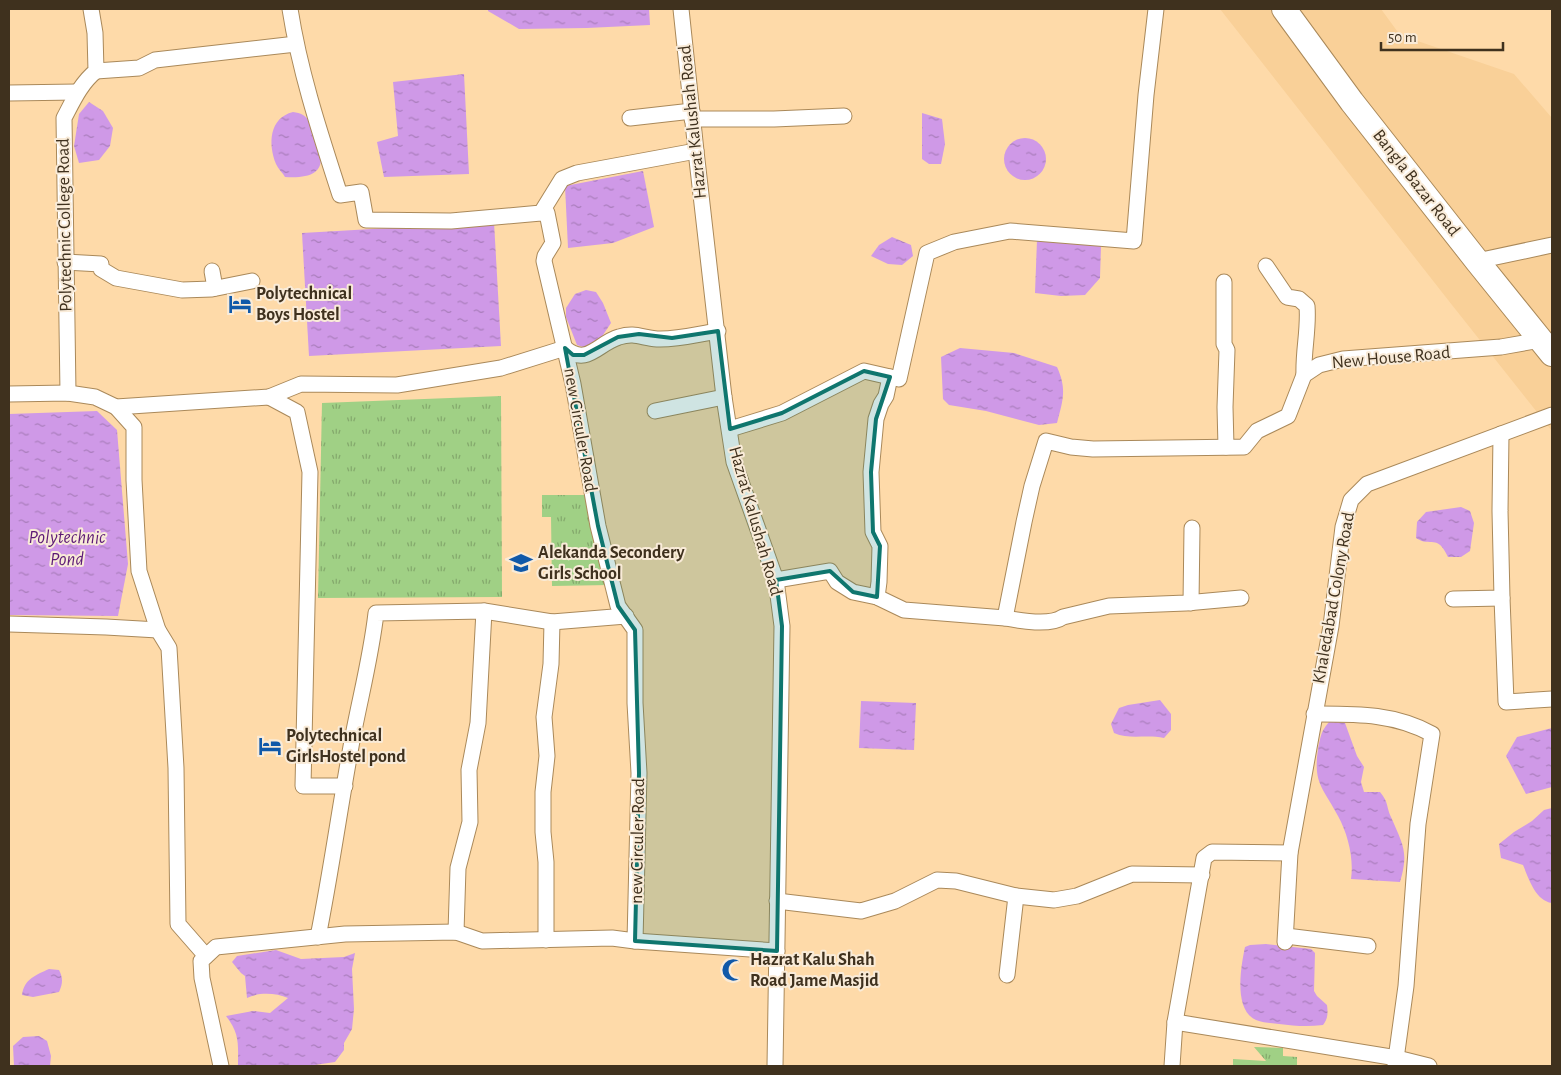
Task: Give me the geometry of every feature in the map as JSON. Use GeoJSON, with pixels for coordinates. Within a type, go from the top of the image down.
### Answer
{"type":"FeatureCollection","features":[{"type":"Feature","properties":{"kind":"main road","name":"Bangla Bazar Road"},"geometry":{"type":"LineString","coordinates":[[1284,9],[1352,102],[1546,347]]}},
{"type":"Feature","properties":{"kind":"street"},"geometry":{"type":"LineString","coordinates":[[91,9],[95,33],[96,71],[139,68],[155,60],[296,44]]}},
{"type":"Feature","properties":{"kind":"street"},"geometry":{"type":"LineString","coordinates":[[290,9],[296,44],[311,105],[340,195],[361,192],[366,220],[451,221],[541,214],[562,179],[577,173],[696,151]]}},
{"type":"Feature","properties":{"kind":"street","name":"Hazrat Kalushah Road"},"geometry":{"type":"LineString","coordinates":[[681,9],[724,397],[734,462],[776,580],[782,626],[775,1066]]}},
{"type":"Feature","properties":{"kind":"street"},"geometry":{"type":"LineString","coordinates":[[730,429],[782,413],[864,371],[899,379],[927,253],[954,242],[1010,231],[1134,241],[1146,95],[1156,9]]}},
{"type":"Feature","properties":{"kind":"street","name":"Polytechnic College Road"},"geometry":{"type":"LineString","coordinates":[[68,393],[64,118],[77,92],[96,71]]}},
{"type":"Feature","properties":{"kind":"street"},"geometry":{"type":"LineString","coordinates":[[9,93],[77,92]]}},
{"type":"Feature","properties":{"kind":"street"},"geometry":{"type":"LineString","coordinates":[[630,118],[692,115],[774,119],[844,116]]}},
{"type":"Feature","properties":{"kind":"street","name":"new Circuler Road"},"geometry":{"type":"LineString","coordinates":[[541,214],[547,213],[553,243],[544,261],[573,384],[598,526],[618,606],[635,630],[635,703],[639,773],[635,941]]}},
{"type":"Feature","properties":{"kind":"street"},"geometry":{"type":"LineString","coordinates":[[1477,261],[1552,245]]}},
{"type":"Feature","properties":{"kind":"street"},"geometry":{"type":"LineString","coordinates":[[65,262],[102,264],[102,269],[116,278],[146,285],[182,290],[215,288],[252,281]]}},
{"type":"Feature","properties":{"kind":"street"},"geometry":{"type":"LineString","coordinates":[[1005,618],[1024,522],[1045,443],[1050,441],[1071,447],[1094,449],[1244,447],[1256,431],[1288,416],[1304,375],[1303,354],[1307,328],[1307,306],[1299,300],[1287,297],[1266,266]]}},
{"type":"Feature","properties":{"kind":"street"},"geometry":{"type":"LineString","coordinates":[[212,271],[215,288]]}},
{"type":"Feature","properties":{"kind":"street"},"geometry":{"type":"LineString","coordinates":[[1224,282],[1224,344],[1227,350],[1226,447]]}},
{"type":"Feature","properties":{"kind":"street"},"geometry":{"type":"LineString","coordinates":[[116,407],[269,396],[301,384],[397,385],[492,369],[565,348],[573,355],[584,355],[618,337],[639,334],[656,339],[718,332]]}},
{"type":"Feature","properties":{"kind":"street","name":"New House Road"},"geometry":{"type":"LineString","coordinates":[[1304,375],[1319,365],[1343,360],[1501,347],[1546,347]]}},
{"type":"Feature","properties":{"kind":"street"},"geometry":{"type":"LineString","coordinates":[[877,597],[880,546],[873,532],[871,472],[876,419],[886,396],[890,377]]}},
{"type":"Feature","properties":{"kind":"street"},"geometry":{"type":"LineString","coordinates":[[9,394],[68,393],[95,397],[116,407],[134,427],[134,480],[139,571],[158,630],[169,648],[176,768],[178,924],[206,956]]}},
{"type":"Feature","properties":{"kind":"street"},"geometry":{"type":"LineString","coordinates":[[269,396],[297,412],[310,472],[303,786],[345,786]]}},
{"type":"Feature","properties":{"kind":"street"},"geometry":{"type":"LineString","coordinates":[[655,411],[724,397]]}},
{"type":"Feature","properties":{"kind":"street","name":"Khaledabad Colony Road"},"geometry":{"type":"LineString","coordinates":[[1368,946],[1286,939],[1290,854],[1331,626],[1343,527],[1351,500],[1368,484],[1552,414]]}},
{"type":"Feature","properties":{"kind":"street"},"geometry":{"type":"LineString","coordinates":[[1501,434],[1500,511],[1506,702],[1552,699]]}},
{"type":"Feature","properties":{"kind":"street"},"geometry":{"type":"LineString","coordinates":[[1191,603],[1192,528]]}},
{"type":"Feature","properties":{"kind":"street"},"geometry":{"type":"LineString","coordinates":[[776,580],[830,571],[837,582],[853,592],[877,597],[904,610],[1005,618],[1022,622],[1058,621],[1063,617],[1109,606],[1191,603],[1241,598]]}},
{"type":"Feature","properties":{"kind":"street"},"geometry":{"type":"LineString","coordinates":[[1453,599],[1502,598]]}},
{"type":"Feature","properties":{"kind":"street"},"geometry":{"type":"LineString","coordinates":[[318,937],[352,742],[372,646],[376,613],[484,611],[552,622],[626,616]]}},
{"type":"Feature","properties":{"kind":"street"},"geometry":{"type":"LineString","coordinates":[[456,932],[458,868],[470,822],[469,770],[478,723],[484,611]]}},
{"type":"Feature","properties":{"kind":"street"},"geometry":{"type":"LineString","coordinates":[[546,940],[546,862],[543,832],[543,792],[548,756],[544,717],[551,664],[552,622]]}},
{"type":"Feature","properties":{"kind":"street"},"geometry":{"type":"LineString","coordinates":[[9,624],[158,630]]}},
{"type":"Feature","properties":{"kind":"street"},"geometry":{"type":"LineString","coordinates":[[1314,714],[1366,714],[1397,720],[1432,734],[1418,824],[1406,986],[1396,1062]]}},
{"type":"Feature","properties":{"kind":"street"},"geometry":{"type":"LineString","coordinates":[[1172,1066],[1175,1022],[1204,858],[1212,852],[1290,854]]}},
{"type":"Feature","properties":{"kind":"street"},"geometry":{"type":"LineString","coordinates":[[777,901],[861,912],[895,901],[937,880],[956,881],[1016,896],[1054,900],[1077,896],[1132,874],[1202,875]]}},
{"type":"Feature","properties":{"kind":"street"},"geometry":{"type":"LineString","coordinates":[[1007,975],[1016,896]]}},
{"type":"Feature","properties":{"kind":"street"},"geometry":{"type":"LineString","coordinates":[[221,1066],[202,978],[201,961],[216,946],[345,934],[456,932],[482,942],[612,938],[777,951]]}},
{"type":"Feature","properties":{"kind":"street"},"geometry":{"type":"LineString","coordinates":[[1175,1022],[1396,1062],[1428,1066]]}},
{"type":"Feature","properties":{"kind":"highlighted area"},"geometry":{"type":"Polygon","coordinates":[[[718,331],[730,429],[782,413],[864,371],[890,377],[876,419],[871,472],[873,532],[880,546],[877,597],[853,592],[830,571],[776,580],[782,626],[777,951],[635,941],[639,773],[635,630],[618,606],[598,526],[565,348],[573,355],[584,355],[618,337],[639,334],[672,338],[718,331]]]}},
{"type":"Feature","properties":{"kind":"shaded area"},"geometry":{"type":"Polygon","coordinates":[[[1220,9],[1381,9],[1400,35],[1514,74],[1552,118],[1552,431],[1452,305],[1220,9]]]}},
{"type":"Feature","properties":{"kind":"green space"},"geometry":{"type":"Polygon","coordinates":[[[501,396],[502,597],[318,598],[322,403],[501,396]]]}},
{"type":"Feature","properties":{"kind":"green space"},"geometry":{"type":"Polygon","coordinates":[[[542,495],[590,495],[610,585],[552,586],[551,517],[542,517],[542,495]]]}},
{"type":"Feature","properties":{"kind":"green space"},"geometry":{"type":"Polygon","coordinates":[[[1254,1047],[1283,1048],[1283,1056],[1297,1057],[1297,1066],[1233,1066],[1233,1059],[1266,1061],[1254,1047]]]}},
{"type":"Feature","properties":{"kind":"water"},"geometry":{"type":"Polygon","coordinates":[[[488,9],[649,9],[650,25],[519,29],[488,11],[488,9]]]}},
{"type":"Feature","properties":{"kind":"water"},"geometry":{"type":"Polygon","coordinates":[[[464,74],[469,174],[384,177],[377,142],[398,136],[393,82],[464,74]]]}},
{"type":"Feature","properties":{"kind":"water"},"geometry":{"type":"Polygon","coordinates":[[[89,102],[103,111],[113,128],[110,146],[99,160],[79,163],[74,146],[79,114],[89,102]]]}},
{"type":"Feature","properties":{"kind":"water"},"geometry":{"type":"Polygon","coordinates":[[[293,112],[303,115],[310,122],[321,154],[321,162],[318,169],[312,174],[301,177],[285,177],[278,168],[273,156],[272,133],[279,120],[293,112]]]}},
{"type":"Feature","properties":{"kind":"water"},"geometry":{"type":"Polygon","coordinates":[[[922,113],[942,119],[945,144],[941,164],[929,164],[922,159],[922,113]]]}},
{"type":"Feature","properties":{"kind":"water"},"geometry":{"type":"Polygon","coordinates":[[[1029,138],[1037,141],[1043,147],[1046,159],[1043,171],[1037,177],[1021,180],[1013,177],[1007,171],[1004,155],[1007,147],[1013,141],[1029,138]]]}},
{"type":"Feature","properties":{"kind":"water"},"geometry":{"type":"Polygon","coordinates":[[[643,171],[654,227],[613,243],[568,248],[565,186],[643,171]]]}},
{"type":"Feature","properties":{"kind":"water"},"geometry":{"type":"Polygon","coordinates":[[[494,222],[501,346],[309,356],[302,233],[494,222]]]}},
{"type":"Feature","properties":{"kind":"water"},"geometry":{"type":"Polygon","coordinates":[[[892,237],[911,245],[913,256],[902,265],[888,264],[871,256],[879,245],[892,237]]]}},
{"type":"Feature","properties":{"kind":"water"},"geometry":{"type":"Polygon","coordinates":[[[1037,240],[1101,245],[1100,278],[1085,295],[1061,296],[1035,293],[1037,240]]]}},
{"type":"Feature","properties":{"kind":"water"},"geometry":{"type":"Polygon","coordinates":[[[586,290],[596,292],[603,303],[611,323],[597,344],[586,348],[577,345],[566,317],[566,308],[575,294],[586,290]]]}},
{"type":"Feature","properties":{"kind":"water"},"geometry":{"type":"Polygon","coordinates":[[[960,348],[1014,353],[1057,367],[1062,382],[1063,395],[1057,423],[1039,425],[986,411],[949,405],[943,399],[941,357],[960,348]]]}},
{"type":"Feature","properties":{"kind":"water","name":"Polytechnic Pond"},"geometry":{"type":"Polygon","coordinates":[[[97,411],[117,430],[128,564],[118,616],[9,615],[9,414],[97,411]]]}},
{"type":"Feature","properties":{"kind":"water"},"geometry":{"type":"Polygon","coordinates":[[[1461,507],[1470,511],[1474,523],[1470,551],[1461,557],[1448,557],[1437,543],[1421,541],[1416,538],[1417,522],[1426,512],[1461,507]]]}},
{"type":"Feature","properties":{"kind":"water"},"geometry":{"type":"Polygon","coordinates":[[[1160,700],[1171,714],[1171,730],[1164,738],[1126,736],[1114,733],[1111,724],[1119,708],[1160,700]]]}},
{"type":"Feature","properties":{"kind":"water"},"geometry":{"type":"Polygon","coordinates":[[[861,701],[916,703],[914,750],[859,748],[861,701]]]}},
{"type":"Feature","properties":{"kind":"water"},"geometry":{"type":"Polygon","coordinates":[[[1330,721],[1345,723],[1357,756],[1364,767],[1361,782],[1364,792],[1380,792],[1386,802],[1403,849],[1404,863],[1400,882],[1351,879],[1351,855],[1342,823],[1320,785],[1318,778],[1318,749],[1321,737],[1330,721]]]}},
{"type":"Feature","properties":{"kind":"water"},"geometry":{"type":"Polygon","coordinates":[[[1552,728],[1552,787],[1526,794],[1506,756],[1517,737],[1552,728]]]}},
{"type":"Feature","properties":{"kind":"water"},"geometry":{"type":"Polygon","coordinates":[[[1552,808],[1552,903],[1541,898],[1537,893],[1523,865],[1501,858],[1499,844],[1532,821],[1544,810],[1552,808]]]}},
{"type":"Feature","properties":{"kind":"water"},"geometry":{"type":"Polygon","coordinates":[[[1266,944],[1311,949],[1315,953],[1314,991],[1327,1005],[1327,1016],[1323,1025],[1301,1026],[1268,1023],[1256,1020],[1249,1015],[1241,998],[1240,987],[1245,947],[1266,944]]]}},
{"type":"Feature","properties":{"kind":"water"},"geometry":{"type":"Polygon","coordinates":[[[276,950],[301,959],[344,957],[355,953],[352,969],[354,1009],[352,1029],[344,1043],[344,1050],[335,1062],[308,1066],[238,1066],[236,1034],[226,1016],[253,1011],[270,1013],[288,998],[268,994],[247,998],[245,976],[232,962],[237,956],[276,950]]]}},
{"type":"Feature","properties":{"kind":"water"},"geometry":{"type":"Polygon","coordinates":[[[49,969],[59,970],[62,981],[59,992],[33,997],[22,995],[28,981],[49,969]]]}},
{"type":"Feature","properties":{"kind":"water"},"geometry":{"type":"Polygon","coordinates":[[[39,1036],[47,1041],[51,1056],[50,1066],[14,1066],[13,1046],[23,1037],[39,1036]]]}},
{"type":"Feature","properties":{"kind":"place","name":"Polytechnical Boys Hostel"},"geometry":{"type":"Point","coordinates":[240,304]}},
{"type":"Feature","properties":{"kind":"place","name":"Alekanda Secondery Girls School"},"geometry":{"type":"Point","coordinates":[521,563]}},
{"type":"Feature","properties":{"kind":"place","name":"Polytechnical GirlsHostel pond"},"geometry":{"type":"Point","coordinates":[270,746]}},
{"type":"Feature","properties":{"kind":"place","name":"Hazrat Kalu Shah Road Jame Masjid"},"geometry":{"type":"Point","coordinates":[733,970]}}]}
